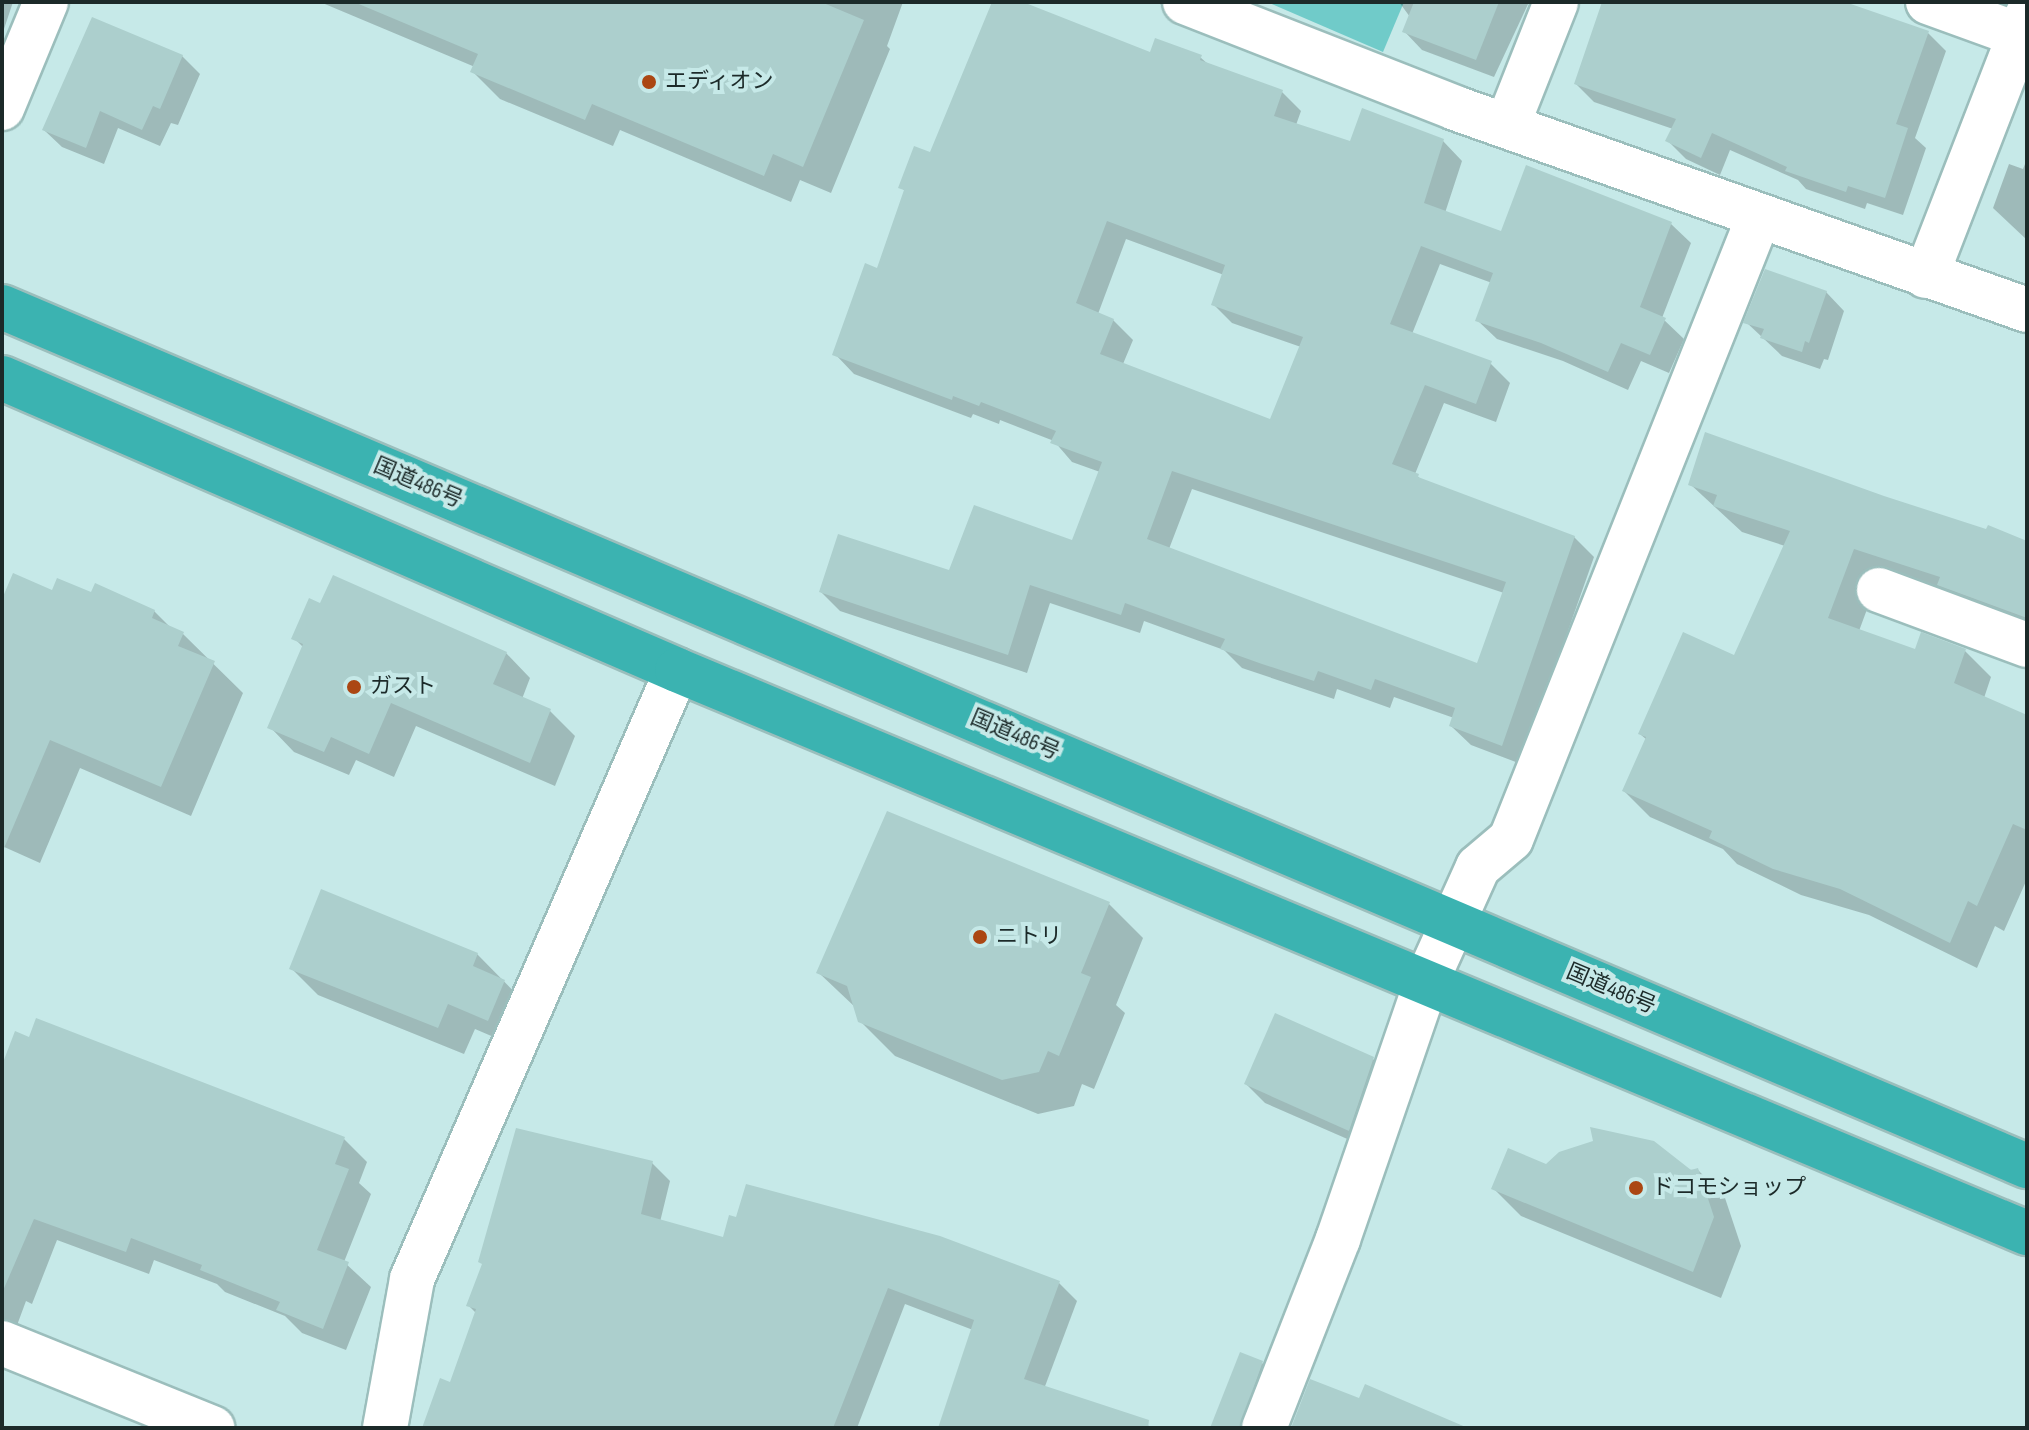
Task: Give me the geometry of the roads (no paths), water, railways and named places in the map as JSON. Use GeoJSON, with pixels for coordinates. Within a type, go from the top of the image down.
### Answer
{"type":"FeatureCollection","features":[{"type":"Feature","properties":{"kind":"highway","name":"国道486号"},"geometry":{"type":"LineString","coordinates":[[2,307],[2027,1166]]}},
{"type":"Feature","properties":{"kind":"highway"},"geometry":{"type":"LineString","coordinates":[[2,378],[677,670],[1427,980],[2027,1233]]}},
{"type":"Feature","properties":{"kind":"street"},"geometry":{"type":"LineString","coordinates":[[2,108],[46,2]]}},
{"type":"Feature","properties":{"kind":"street"},"geometry":{"type":"LineString","coordinates":[[1185,2],[1507,126],[2027,310]]}},
{"type":"Feature","properties":{"kind":"street"},"geometry":{"type":"LineString","coordinates":[[1507,126],[1556,2]]}},
{"type":"Feature","properties":{"kind":"street"},"geometry":{"type":"LineString","coordinates":[[1926,276],[2025,29],[1928,2]]}},
{"type":"Feature","properties":{"kind":"street"},"geometry":{"type":"LineString","coordinates":[[1264,1428],[1338,1239],[1427,980],[1478,867],[1511,839],[1759,216]]}},
{"type":"Feature","properties":{"kind":"street"},"geometry":{"type":"LineString","coordinates":[[1879,590],[2027,645]]}},
{"type":"Feature","properties":{"kind":"street"},"geometry":{"type":"LineString","coordinates":[[385,1428],[412,1279],[677,670]]}},
{"type":"Feature","properties":{"kind":"street"},"geometry":{"type":"LineString","coordinates":[[2,1343],[212,1428]]}},
{"type":"Feature","properties":{"kind":"place","name":"エディオン"},"geometry":{"type":"Point","coordinates":[649,82]}},
{"type":"Feature","properties":{"kind":"place","name":"ガスト"},"geometry":{"type":"Point","coordinates":[354,687]}},
{"type":"Feature","properties":{"kind":"place","name":"ニトリ"},"geometry":{"type":"Point","coordinates":[980,937]}},
{"type":"Feature","properties":{"kind":"place","name":"ドコモショップ"},"geometry":{"type":"Point","coordinates":[1636,1188]}}]}
